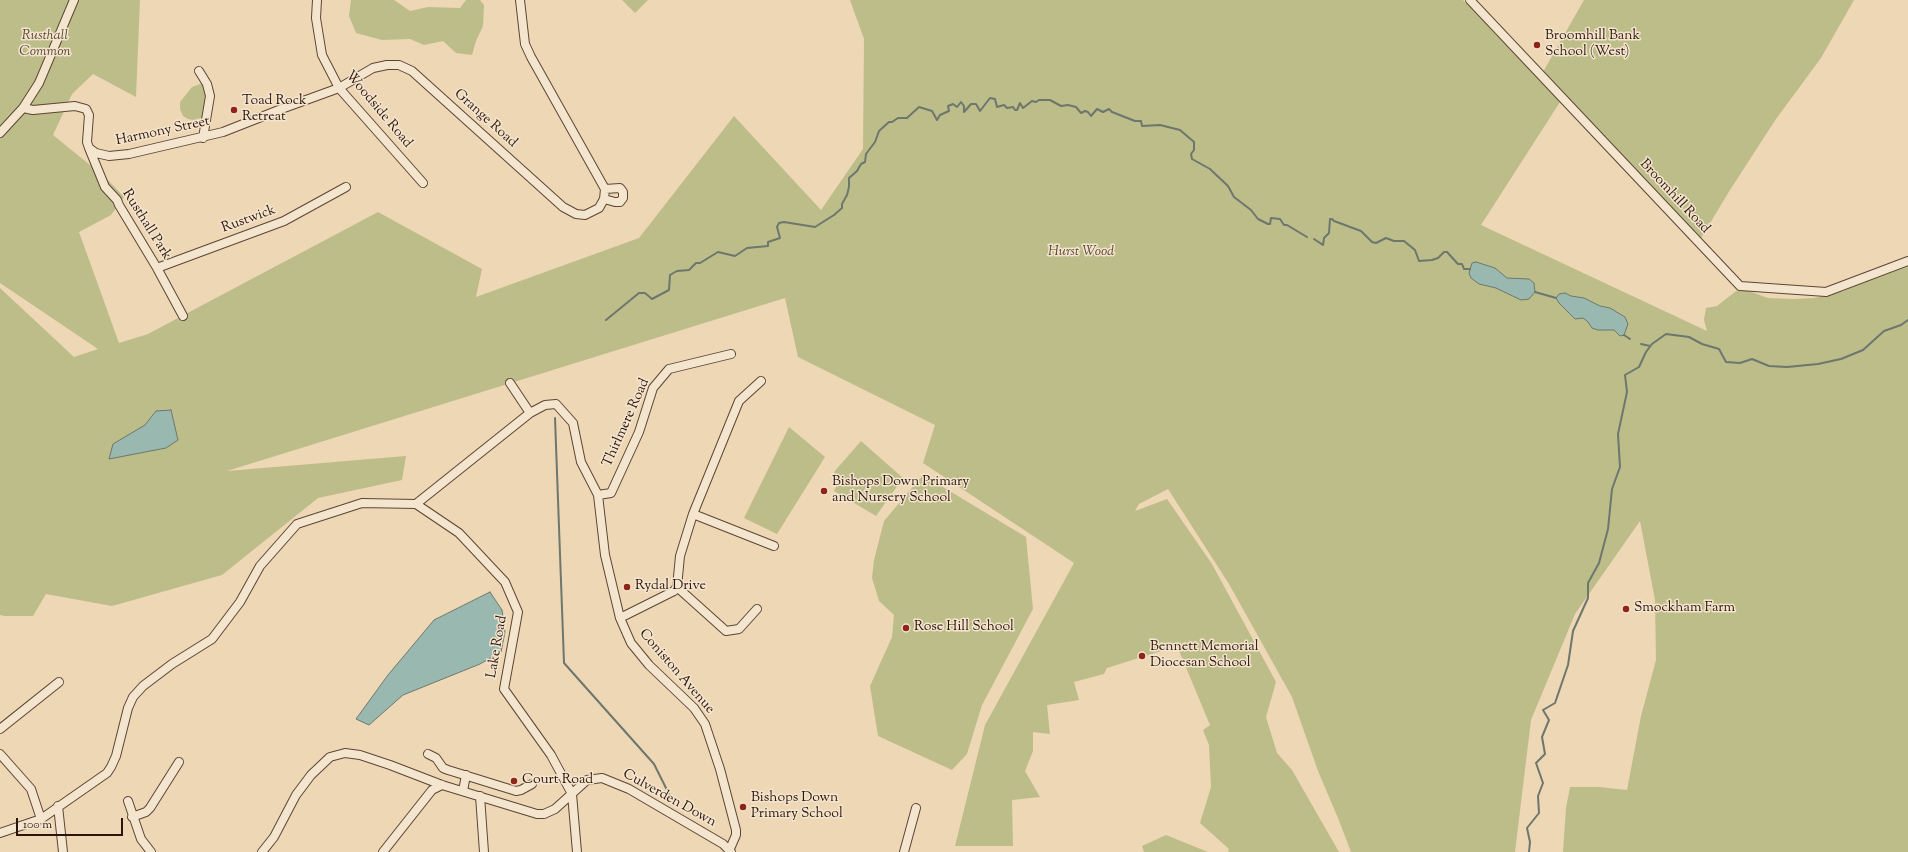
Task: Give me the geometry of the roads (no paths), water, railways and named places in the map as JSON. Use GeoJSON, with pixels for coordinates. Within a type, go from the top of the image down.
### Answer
{"type":"FeatureCollection","features":[{"type":"Feature","properties":{"kind":"street"},"geometry":{"type":"LineString","coordinates":[[0,134],[23,108],[45,70],[74,0]]}},
{"type":"Feature","properties":{"kind":"street","name":"Woodside Road"},"geometry":{"type":"LineString","coordinates":[[317,0],[316,18],[322,55],[336,89],[423,183]]}},
{"type":"Feature","properties":{"kind":"street"},"geometry":{"type":"LineString","coordinates":[[520,0],[525,44],[605,189],[604,199],[620,202],[624,198],[623,192],[620,188],[605,189]]}},
{"type":"Feature","properties":{"kind":"street","name":"Broomhill Road"},"geometry":{"type":"LineString","coordinates":[[1470,0],[1740,286],[1826,292],[1908,261]]}},
{"type":"Feature","properties":{"kind":"street","name":"Grange Road"},"geometry":{"type":"LineString","coordinates":[[336,89],[373,68],[387,65],[399,65],[412,71],[563,207],[576,214],[586,215],[599,208],[604,199]]}},
{"type":"Feature","properties":{"kind":"street"},"geometry":{"type":"LineString","coordinates":[[199,71],[207,84],[210,96],[203,138]]}},
{"type":"Feature","properties":{"kind":"street","name":"Harmony Street"},"geometry":{"type":"LineString","coordinates":[[89,148],[96,153],[110,156],[129,154],[203,138],[223,132],[336,89]]}},
{"type":"Feature","properties":{"kind":"street"},"geometry":{"type":"LineString","coordinates":[[23,108],[33,110],[75,106],[86,109],[89,115],[87,142],[89,148]]}},
{"type":"Feature","properties":{"kind":"street","name":"Rusthall Park"},"geometry":{"type":"LineString","coordinates":[[89,148],[105,187],[117,200],[119,206],[184,316]]}},
{"type":"Feature","properties":{"kind":"street","name":"Rustwick"},"geometry":{"type":"LineString","coordinates":[[157,268],[284,221],[346,187]]}},
{"type":"Feature","properties":{"kind":"street","name":"Thirlmere Road"},"geometry":{"type":"LineString","coordinates":[[598,495],[611,493],[639,432],[654,388],[669,368],[731,354]]}},
{"type":"Feature","properties":{"kind":"street"},"geometry":{"type":"LineString","coordinates":[[620,618],[674,591],[677,587],[680,556],[693,514],[739,401],[761,381]]}},
{"type":"Feature","properties":{"kind":"street"},"geometry":{"type":"LineString","coordinates":[[510,383],[530,413]]}},
{"type":"Feature","properties":{"kind":"street","name":"Coniston Avenue"},"geometry":{"type":"LineString","coordinates":[[416,504],[530,413],[545,405],[556,404],[573,423],[581,462],[598,495],[605,555],[620,618],[631,643],[649,665],[694,708],[705,724],[720,769],[736,830],[736,835],[730,851]]}},
{"type":"Feature","properties":{"kind":"street"},"geometry":{"type":"LineString","coordinates":[[0,833],[41,819],[107,773],[116,756],[126,714],[133,696],[143,686],[172,664],[212,639],[240,602],[260,566],[297,524],[362,503],[416,504]]}},
{"type":"Feature","properties":{"kind":"street","name":"Lake Road"},"geometry":{"type":"LineString","coordinates":[[416,504],[459,533],[506,582],[518,612],[504,689],[551,755],[572,794]]}},
{"type":"Feature","properties":{"kind":"street"},"geometry":{"type":"LineString","coordinates":[[693,514],[774,546]]}},
{"type":"Feature","properties":{"kind":"street"},"geometry":{"type":"LineString","coordinates":[[677,587],[726,631],[739,629],[756,609]]}},
{"type":"Feature","properties":{"kind":"street"},"geometry":{"type":"LineString","coordinates":[[0,729],[59,682]]}},
{"type":"Feature","properties":{"kind":"street"},"geometry":{"type":"LineString","coordinates":[[262,852],[274,837],[296,795],[311,775],[330,757],[345,753],[367,758],[442,785],[480,796],[484,852]]}},
{"type":"Feature","properties":{"kind":"street"},"geometry":{"type":"LineString","coordinates":[[0,754],[32,789],[41,819]]}},
{"type":"Feature","properties":{"kind":"street"},"geometry":{"type":"LineString","coordinates":[[428,754],[436,758],[443,768],[516,791],[532,784]]}},
{"type":"Feature","properties":{"kind":"street"},"geometry":{"type":"LineString","coordinates":[[132,817],[146,812],[150,808],[179,762]]}},
{"type":"Feature","properties":{"kind":"street"},"geometry":{"type":"LineString","coordinates":[[463,791],[466,775]]}},
{"type":"Feature","properties":{"kind":"street","name":"Culverden Down"},"geometry":{"type":"LineString","coordinates":[[480,796],[529,813],[544,814],[555,809],[582,783],[592,778],[602,778],[615,783],[722,844],[730,851]]}},
{"type":"Feature","properties":{"kind":"street"},"geometry":{"type":"LineString","coordinates":[[382,852],[432,790],[442,785]]}},
{"type":"Feature","properties":{"kind":"street"},"geometry":{"type":"LineString","coordinates":[[572,794],[577,852]]}},
{"type":"Feature","properties":{"kind":"street"},"geometry":{"type":"LineString","coordinates":[[128,801],[132,817],[141,840],[151,852]]}},
{"type":"Feature","properties":{"kind":"street"},"geometry":{"type":"LineString","coordinates":[[58,806],[63,852]]}},
{"type":"Feature","properties":{"kind":"street"},"geometry":{"type":"LineString","coordinates":[[904,852],[916,808]]}},
{"type":"Feature","properties":{"kind":"water"},"geometry":{"type":"Polygon","coordinates":[[[1476,262],[1495,268],[1507,278],[1529,279],[1534,283],[1535,292],[1529,299],[1521,300],[1496,288],[1479,284],[1471,278],[1469,273],[1472,263],[1476,262]]]}},
{"type":"Feature","properties":{"kind":"water"},"geometry":{"type":"Polygon","coordinates":[[[1565,293],[1571,296],[1584,298],[1600,306],[1610,308],[1625,317],[1628,324],[1624,335],[1620,336],[1614,330],[1598,330],[1592,328],[1583,318],[1575,319],[1556,298],[1559,294],[1565,293]]]}},
{"type":"Feature","properties":{"kind":"water"},"geometry":{"type":"Polygon","coordinates":[[[171,410],[178,440],[166,448],[109,459],[113,444],[145,425],[156,411],[171,410]]]}},
{"type":"Feature","properties":{"kind":"water"},"geometry":{"type":"Polygon","coordinates":[[[490,592],[502,610],[505,632],[501,652],[480,664],[403,695],[369,725],[356,719],[388,675],[434,620],[490,592]]]}},
{"type":"Feature","properties":{"kind":"waterway"},"geometry":{"type":"LineString","coordinates":[[606,320],[639,293],[645,293],[652,299],[669,290],[670,275],[677,271],[689,270],[696,263],[700,263],[718,252],[735,256],[747,248],[768,246],[768,242],[780,238],[777,227],[779,223],[784,222],[815,227],[834,215],[842,208],[842,204],[849,187],[849,178],[857,171],[861,164],[865,162],[866,154],[875,142],[879,131],[889,122],[892,122],[898,118],[907,118],[919,107],[932,111],[937,120],[940,115],[949,111],[948,106],[953,104],[957,107],[961,102],[964,106],[964,112],[971,104],[976,104],[980,111],[990,98],[995,99],[997,107],[1004,105],[1007,108],[1013,107],[1015,110],[1017,110],[1020,103],[1023,108],[1032,101],[1036,102],[1039,100],[1050,100],[1061,106],[1068,105],[1076,107],[1081,113],[1085,111],[1091,116],[1097,109],[1103,112],[1109,109],[1112,112],[1135,121],[1141,121],[1142,126],[1160,125],[1180,130],[1194,142],[1194,150],[1191,154],[1192,159],[1210,169],[1228,186],[1234,197],[1251,210],[1258,219],[1268,224],[1270,224],[1271,218],[1280,219],[1284,225],[1287,225],[1307,237]]}},
{"type":"Feature","properties":{"kind":"waterway"},"geometry":{"type":"LineString","coordinates":[[1314,239],[1323,245],[1324,238],[1329,233],[1330,219],[1332,219],[1361,231],[1372,242],[1376,243],[1386,238],[1394,241],[1404,241],[1415,250],[1419,261],[1432,260],[1438,258],[1444,252],[1447,252],[1458,264],[1462,264],[1464,269],[1470,269]]}},
{"type":"Feature","properties":{"kind":"waterway"},"geometry":{"type":"LineString","coordinates":[[1535,292],[1556,298]]}},
{"type":"Feature","properties":{"kind":"waterway"},"geometry":{"type":"LineString","coordinates":[[1529,852],[1530,842],[1527,828],[1539,813],[1538,796],[1543,783],[1536,763],[1545,754],[1542,737],[1549,720],[1543,710],[1555,703],[1568,665],[1573,631],[1588,598],[1588,583],[1599,563],[1608,529],[1612,489],[1620,467],[1618,434],[1627,392],[1625,375],[1639,367],[1646,352],[1652,344],[1666,334],[1689,337],[1702,344],[1719,349],[1726,362],[1740,363],[1752,359],[1769,366],[1787,367],[1818,364],[1841,359],[1863,350],[1884,331],[1901,325],[1908,320]]}},
{"type":"Feature","properties":{"kind":"waterway"},"geometry":{"type":"LineString","coordinates":[[1624,335],[1630,339]]}},
{"type":"Feature","properties":{"kind":"waterway"},"geometry":{"type":"LineString","coordinates":[[1641,344],[1650,346]]}},
{"type":"Feature","properties":{"kind":"waterway"},"geometry":{"type":"LineString","coordinates":[[555,418],[564,663],[654,764],[670,796]]}},
{"type":"Feature","properties":{"kind":"place","name":"Broomhill Bank School (West)"},"geometry":{"type":"Point","coordinates":[1537,45]}},
{"type":"Feature","properties":{"kind":"place","name":"Toad Rock Retreat"},"geometry":{"type":"Point","coordinates":[234,110]}},
{"type":"Feature","properties":{"kind":"place","name":"Bishops Down Primary and Nursery School"},"geometry":{"type":"Point","coordinates":[824,491]}},
{"type":"Feature","properties":{"kind":"place","name":"Rydal Drive"},"geometry":{"type":"Point","coordinates":[627,587]}},
{"type":"Feature","properties":{"kind":"place","name":"Smockham Farm"},"geometry":{"type":"Point","coordinates":[1626,609]}},
{"type":"Feature","properties":{"kind":"place","name":"Rose Hill School"},"geometry":{"type":"Point","coordinates":[906,628]}},
{"type":"Feature","properties":{"kind":"place","name":"Bennett Memorial Diocesan School"},"geometry":{"type":"Point","coordinates":[1142,656]}},
{"type":"Feature","properties":{"kind":"place","name":"Court Road"},"geometry":{"type":"Point","coordinates":[514,781]}},
{"type":"Feature","properties":{"kind":"place","name":"Bishops Down Primary School"},"geometry":{"type":"Point","coordinates":[743,807]}},
{"type":"Feature","properties":{"kind":"park label","name":"Rusthall Common"},"geometry":{"type":"Point","coordinates":[45,46]}},
{"type":"Feature","properties":{"kind":"park label","name":"Hurst Wood"},"geometry":{"type":"Point","coordinates":[1081,253]}}]}
